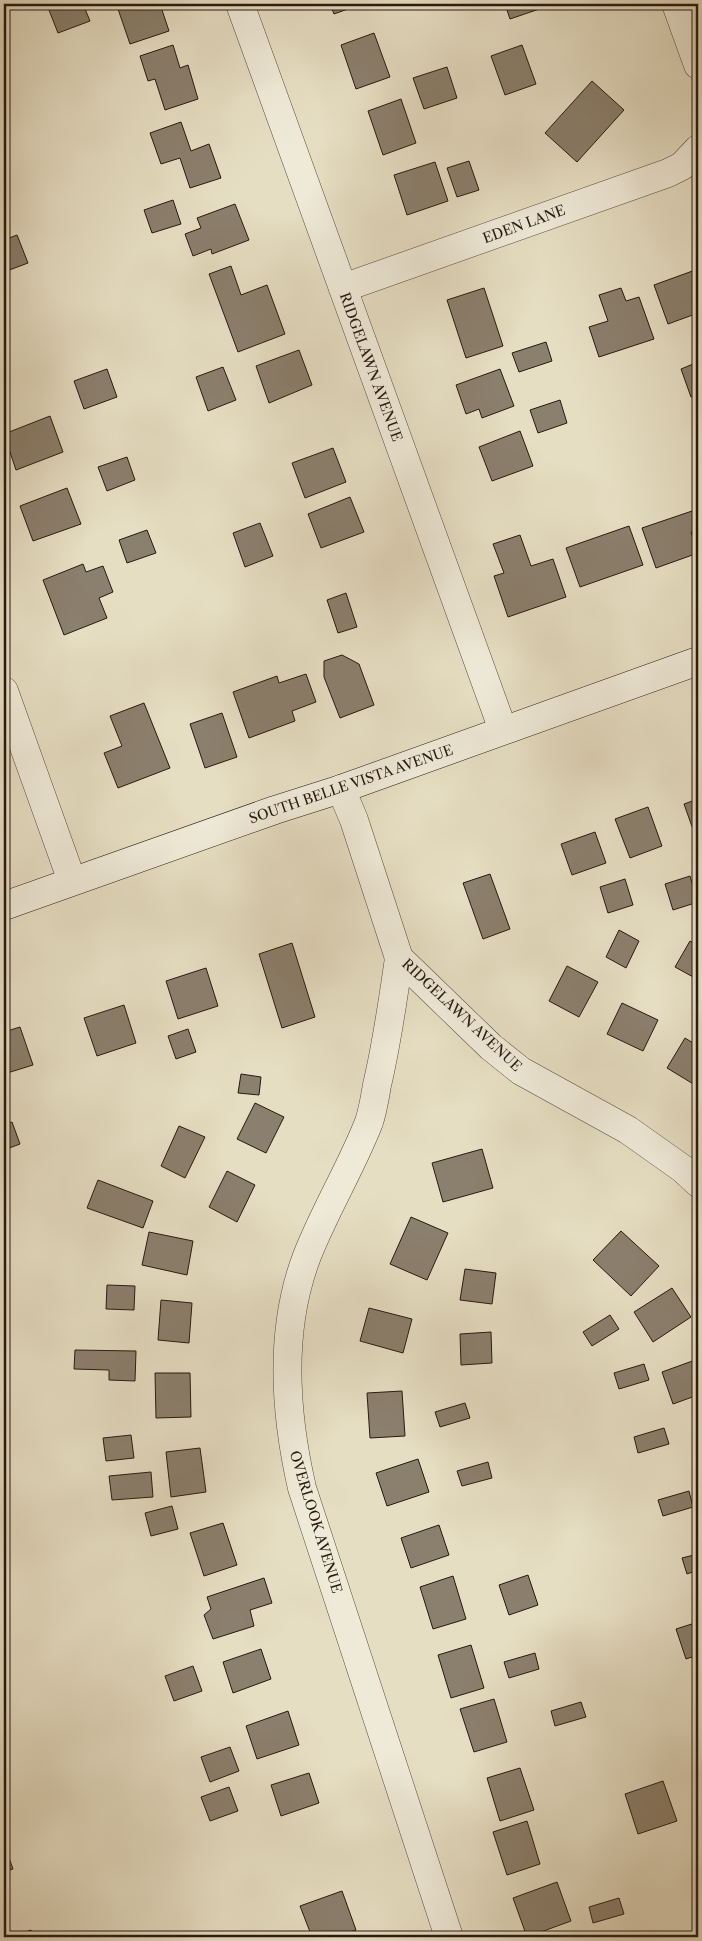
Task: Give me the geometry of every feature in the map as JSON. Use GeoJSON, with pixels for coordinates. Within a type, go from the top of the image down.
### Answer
{"type":"FeatureCollection","features":[{"type":"Feature","properties":{"kind":"street","name":"RIDGELAWN AVENUE"},"geometry":{"type":"LineString","coordinates":[[240,4],[503,730]]}},
{"type":"Feature","properties":{"kind":"street"},"geometry":{"type":"LineString","coordinates":[[676,4],[698,65]]}},
{"type":"Feature","properties":{"kind":"street","name":"EDEN LANE"},"geometry":{"type":"LineString","coordinates":[[343,288],[668,173],[682,166],[698,149]]}},
{"type":"Feature","properties":{"kind":"street","name":"SOUTH BELLE VISTA AVENUE"},"geometry":{"type":"LineString","coordinates":[[4,906],[340,789],[698,661]]}},
{"type":"Feature","properties":{"kind":"street"},"geometry":{"type":"LineString","coordinates":[[4,691],[72,881]]}},
{"type":"Feature","properties":{"kind":"street","name":"RIDGELAWN AVENUE"},"geometry":{"type":"LineString","coordinates":[[340,789],[354,820],[400,958],[491,1046],[521,1072],[628,1130],[683,1168],[698,1183]]}},
{"type":"Feature","properties":{"kind":"street","name":"OVERLOOK AVENUE"},"geometry":{"type":"LineString","coordinates":[[400,958],[381,1071],[369,1120],[307,1257],[297,1295],[290,1332],[288,1371],[290,1416],[293,1449],[302,1488],[449,1937]]}},
{"type":"Feature","properties":{"kind":"building"},"geometry":{"type":"Polygon","coordinates":[[[83,4],[90,21],[58,33],[47,5],[83,4]]]}},
{"type":"Feature","properties":{"kind":"building"},"geometry":{"type":"Polygon","coordinates":[[[124,4],[160,4],[169,31],[130,44],[117,6],[124,4]]]}},
{"type":"Feature","properties":{"kind":"building"},"geometry":{"type":"Polygon","coordinates":[[[330,4],[362,4],[334,14],[330,4]]]}},
{"type":"Feature","properties":{"kind":"building"},"geometry":{"type":"Polygon","coordinates":[[[505,4],[554,4],[510,19],[505,4]]]}},
{"type":"Feature","properties":{"kind":"building"},"geometry":{"type":"Polygon","coordinates":[[[374,33],[390,77],[356,89],[341,45],[374,33]]]}},
{"type":"Feature","properties":{"kind":"building"},"geometry":{"type":"Polygon","coordinates":[[[173,45],[180,68],[188,65],[198,99],[165,110],[155,79],[148,81],[140,56],[173,45]]]}},
{"type":"Feature","properties":{"kind":"building"},"geometry":{"type":"Polygon","coordinates":[[[522,45],[536,84],[505,95],[491,56],[522,45]]]}},
{"type":"Feature","properties":{"kind":"building"},"geometry":{"type":"Polygon","coordinates":[[[447,67],[457,98],[424,109],[413,78],[447,67]]]}},
{"type":"Feature","properties":{"kind":"building"},"geometry":{"type":"Polygon","coordinates":[[[592,81],[624,110],[577,162],[545,133],[592,81]]]}},
{"type":"Feature","properties":{"kind":"building"},"geometry":{"type":"Polygon","coordinates":[[[401,99],[416,143],[383,155],[368,111],[401,99]]]}},
{"type":"Feature","properties":{"kind":"building"},"geometry":{"type":"Polygon","coordinates":[[[181,122],[191,151],[209,144],[221,178],[190,188],[180,158],[161,164],[150,133],[181,122]]]}},
{"type":"Feature","properties":{"kind":"building"},"geometry":{"type":"Polygon","coordinates":[[[469,161],[479,190],[457,197],[447,168],[469,161]]]}},
{"type":"Feature","properties":{"kind":"building"},"geometry":{"type":"Polygon","coordinates":[[[435,162],[448,201],[407,215],[394,175],[435,162]]]}},
{"type":"Feature","properties":{"kind":"building"},"geometry":{"type":"Polygon","coordinates":[[[173,200],[181,224],[152,233],[144,210],[173,200]]]}},
{"type":"Feature","properties":{"kind":"building"},"geometry":{"type":"Polygon","coordinates":[[[235,204],[249,240],[212,254],[211,249],[193,256],[185,234],[201,228],[197,218],[235,204]]]}},
{"type":"Feature","properties":{"kind":"building"},"geometry":{"type":"Polygon","coordinates":[[[17,235],[28,263],[4,272],[4,240],[17,235]]]}},
{"type":"Feature","properties":{"kind":"building"},"geometry":{"type":"Polygon","coordinates":[[[231,266],[241,295],[267,285],[285,334],[238,352],[209,274],[231,266]]]}},
{"type":"Feature","properties":{"kind":"building"},"geometry":{"type":"Polygon","coordinates":[[[698,269],[698,313],[668,324],[654,285],[698,269]]]}},
{"type":"Feature","properties":{"kind":"building"},"geometry":{"type":"Polygon","coordinates":[[[484,288],[503,346],[466,358],[447,300],[484,288]]]}},
{"type":"Feature","properties":{"kind":"building"},"geometry":{"type":"Polygon","coordinates":[[[621,288],[626,301],[639,297],[654,339],[599,357],[589,327],[608,321],[599,295],[621,288]]]}},
{"type":"Feature","properties":{"kind":"building"},"geometry":{"type":"Polygon","coordinates":[[[546,342],[552,361],[519,372],[512,353],[546,342]]]}},
{"type":"Feature","properties":{"kind":"building"},"geometry":{"type":"Polygon","coordinates":[[[299,350],[312,385],[269,403],[256,366],[299,350]]]}},
{"type":"Feature","properties":{"kind":"building"},"geometry":{"type":"Polygon","coordinates":[[[698,362],[698,395],[691,397],[681,369],[698,362]]]}},
{"type":"Feature","properties":{"kind":"building"},"geometry":{"type":"Polygon","coordinates":[[[223,367],[236,400],[208,411],[196,377],[223,367]]]}},
{"type":"Feature","properties":{"kind":"building"},"geometry":{"type":"Polygon","coordinates":[[[107,369],[117,397],[84,409],[74,381],[107,369]]]}},
{"type":"Feature","properties":{"kind":"building"},"geometry":{"type":"Polygon","coordinates":[[[500,369],[514,406],[482,418],[479,409],[466,414],[456,385],[500,369]]]}},
{"type":"Feature","properties":{"kind":"building"},"geometry":{"type":"Polygon","coordinates":[[[560,400],[567,423],[538,433],[530,410],[560,400]]]}},
{"type":"Feature","properties":{"kind":"building"},"geometry":{"type":"Polygon","coordinates":[[[50,416],[63,452],[16,470],[4,434],[50,416]]]}},
{"type":"Feature","properties":{"kind":"building"},"geometry":{"type":"Polygon","coordinates":[[[520,431],[533,466],[492,481],[479,447],[520,431]]]}},
{"type":"Feature","properties":{"kind":"building"},"geometry":{"type":"Polygon","coordinates":[[[333,448],[346,482],[305,498],[292,463],[333,448]]]}},
{"type":"Feature","properties":{"kind":"building"},"geometry":{"type":"Polygon","coordinates":[[[127,457],[135,480],[107,491],[98,467],[127,457]]]}},
{"type":"Feature","properties":{"kind":"building"},"geometry":{"type":"Polygon","coordinates":[[[67,488],[81,524],[33,541],[20,506],[67,488]]]}},
{"type":"Feature","properties":{"kind":"building"},"geometry":{"type":"Polygon","coordinates":[[[350,497],[364,532],[321,548],[308,514],[350,497]]]}},
{"type":"Feature","properties":{"kind":"building"},"geometry":{"type":"Polygon","coordinates":[[[698,509],[698,530],[691,532],[698,553],[656,568],[642,528],[698,509]]]}},
{"type":"Feature","properties":{"kind":"building"},"geometry":{"type":"Polygon","coordinates":[[[260,523],[273,556],[245,567],[233,533],[260,523]]]}},
{"type":"Feature","properties":{"kind":"building"},"geometry":{"type":"Polygon","coordinates":[[[629,526],[643,565],[580,587],[566,548],[629,526]]]}},
{"type":"Feature","properties":{"kind":"building"},"geometry":{"type":"Polygon","coordinates":[[[147,530],[156,553],[127,563],[119,540],[147,530]]]}},
{"type":"Feature","properties":{"kind":"building"},"geometry":{"type":"Polygon","coordinates":[[[520,535],[531,566],[553,559],[566,597],[508,617],[494,576],[504,573],[493,544],[520,535]]]}},
{"type":"Feature","properties":{"kind":"building"},"geometry":{"type":"Polygon","coordinates":[[[83,564],[86,572],[103,566],[113,592],[99,598],[107,618],[64,635],[43,580],[83,564]]]}},
{"type":"Feature","properties":{"kind":"building"},"geometry":{"type":"Polygon","coordinates":[[[346,593],[357,627],[338,633],[327,600],[346,593]]]}},
{"type":"Feature","properties":{"kind":"building"},"geometry":{"type":"Polygon","coordinates":[[[342,655],[359,664],[374,705],[340,718],[324,677],[324,661],[342,655]]]}},
{"type":"Feature","properties":{"kind":"building"},"geometry":{"type":"Polygon","coordinates":[[[306,674],[316,702],[292,711],[295,721],[249,738],[233,692],[277,676],[279,683],[306,674]]]}},
{"type":"Feature","properties":{"kind":"building"},"geometry":{"type":"Polygon","coordinates":[[[144,703],[170,768],[118,788],[104,753],[122,746],[110,716],[144,703]]]}},
{"type":"Feature","properties":{"kind":"building"},"geometry":{"type":"Polygon","coordinates":[[[222,713],[237,757],[205,768],[190,724],[222,713]]]}},
{"type":"Feature","properties":{"kind":"building"},"geometry":{"type":"Polygon","coordinates":[[[698,799],[698,833],[695,835],[684,804],[698,799]]]}},
{"type":"Feature","properties":{"kind":"building"},"geometry":{"type":"Polygon","coordinates":[[[648,807],[662,846],[630,858],[615,819],[648,807]]]}},
{"type":"Feature","properties":{"kind":"building"},"geometry":{"type":"Polygon","coordinates":[[[595,832],[606,863],[572,875],[561,844],[595,832]]]}},
{"type":"Feature","properties":{"kind":"building"},"geometry":{"type":"Polygon","coordinates":[[[490,874],[510,929],[483,939],[463,883],[490,874]]]}},
{"type":"Feature","properties":{"kind":"building"},"geometry":{"type":"Polygon","coordinates":[[[690,876],[698,902],[673,910],[665,884],[690,876]]]}},
{"type":"Feature","properties":{"kind":"building"},"geometry":{"type":"Polygon","coordinates":[[[625,879],[633,905],[608,913],[600,887],[625,879]]]}},
{"type":"Feature","properties":{"kind":"building"},"geometry":{"type":"Polygon","coordinates":[[[619,930],[639,941],[626,968],[606,957],[619,930]]]}},
{"type":"Feature","properties":{"kind":"building"},"geometry":{"type":"Polygon","coordinates":[[[690,941],[698,946],[698,972],[695,978],[675,967],[690,941]]]}},
{"type":"Feature","properties":{"kind":"building"},"geometry":{"type":"Polygon","coordinates":[[[292,943],[315,1017],[282,1028],[259,954],[292,943]]]}},
{"type":"Feature","properties":{"kind":"building"},"geometry":{"type":"Polygon","coordinates":[[[567,966],[598,982],[579,1017],[549,1001],[567,966]]]}},
{"type":"Feature","properties":{"kind":"building"},"geometry":{"type":"Polygon","coordinates":[[[206,968],[218,1006],[178,1019],[166,981],[206,968]]]}},
{"type":"Feature","properties":{"kind":"building"},"geometry":{"type":"Polygon","coordinates":[[[622,1003],[658,1020],[643,1051],[607,1034],[622,1003]]]}},
{"type":"Feature","properties":{"kind":"building"},"geometry":{"type":"Polygon","coordinates":[[[124,1005],[136,1043],[97,1056],[84,1018],[124,1005]]]}},
{"type":"Feature","properties":{"kind":"building"},"geometry":{"type":"Polygon","coordinates":[[[20,1027],[33,1065],[4,1074],[4,1032],[20,1027]]]}},
{"type":"Feature","properties":{"kind":"building"},"geometry":{"type":"Polygon","coordinates":[[[188,1029],[196,1052],[176,1059],[168,1036],[188,1029]]]}},
{"type":"Feature","properties":{"kind":"building"},"geometry":{"type":"Polygon","coordinates":[[[685,1038],[698,1046],[698,1079],[695,1085],[667,1068],[685,1038]]]}},
{"type":"Feature","properties":{"kind":"building"},"geometry":{"type":"Polygon","coordinates":[[[241,1074],[261,1077],[259,1095],[238,1093],[241,1074]]]}},
{"type":"Feature","properties":{"kind":"building"},"geometry":{"type":"Polygon","coordinates":[[[255,1103],[284,1117],[266,1153],[237,1139],[255,1103]]]}},
{"type":"Feature","properties":{"kind":"building"},"geometry":{"type":"Polygon","coordinates":[[[12,1122],[20,1144],[4,1150],[4,1125],[12,1122]]]}},
{"type":"Feature","properties":{"kind":"building"},"geometry":{"type":"Polygon","coordinates":[[[179,1126],[205,1137],[185,1178],[161,1166],[179,1126]]]}},
{"type":"Feature","properties":{"kind":"building"},"geometry":{"type":"Polygon","coordinates":[[[482,1149],[493,1188],[443,1202],[432,1163],[482,1149]]]}},
{"type":"Feature","properties":{"kind":"building"},"geometry":{"type":"Polygon","coordinates":[[[227,1171],[255,1185],[237,1222],[209,1207],[227,1171]]]}},
{"type":"Feature","properties":{"kind":"building"},"geometry":{"type":"Polygon","coordinates":[[[98,1180],[153,1201],[143,1228],[87,1208],[98,1180]]]}},
{"type":"Feature","properties":{"kind":"building"},"geometry":{"type":"Polygon","coordinates":[[[411,1217],[448,1233],[427,1280],[390,1264],[411,1217]]]}},
{"type":"Feature","properties":{"kind":"building"},"geometry":{"type":"Polygon","coordinates":[[[621,1231],[659,1266],[631,1296],[593,1260],[621,1231]]]}},
{"type":"Feature","properties":{"kind":"building"},"geometry":{"type":"Polygon","coordinates":[[[149,1232],[193,1241],[187,1275],[142,1265],[149,1232]]]}},
{"type":"Feature","properties":{"kind":"building"},"geometry":{"type":"Polygon","coordinates":[[[465,1269],[496,1273],[492,1304],[460,1300],[465,1269]]]}},
{"type":"Feature","properties":{"kind":"building"},"geometry":{"type":"Polygon","coordinates":[[[107,1285],[135,1286],[134,1310],[106,1309],[107,1285]]]}},
{"type":"Feature","properties":{"kind":"building"},"geometry":{"type":"Polygon","coordinates":[[[672,1288],[691,1317],[653,1342],[634,1312],[672,1288]]]}},
{"type":"Feature","properties":{"kind":"building"},"geometry":{"type":"Polygon","coordinates":[[[161,1300],[192,1303],[189,1343],[158,1340],[161,1300]]]}},
{"type":"Feature","properties":{"kind":"building"},"geometry":{"type":"Polygon","coordinates":[[[369,1308],[412,1319],[403,1353],[360,1341],[369,1308]]]}},
{"type":"Feature","properties":{"kind":"building"},"geometry":{"type":"Polygon","coordinates":[[[610,1315],[619,1329],[592,1346],[583,1332],[610,1315]]]}},
{"type":"Feature","properties":{"kind":"building"},"geometry":{"type":"Polygon","coordinates":[[[491,1332],[492,1363],[461,1365],[460,1334],[491,1332]]]}},
{"type":"Feature","properties":{"kind":"building"},"geometry":{"type":"Polygon","coordinates":[[[75,1350],[136,1351],[135,1381],[109,1380],[109,1370],[74,1369],[75,1350]]]}},
{"type":"Feature","properties":{"kind":"building"},"geometry":{"type":"Polygon","coordinates":[[[698,1359],[698,1395],[673,1404],[662,1372],[698,1359]]]}},
{"type":"Feature","properties":{"kind":"building"},"geometry":{"type":"Polygon","coordinates":[[[644,1364],[649,1380],[619,1389],[614,1373],[644,1364]]]}},
{"type":"Feature","properties":{"kind":"building"},"geometry":{"type":"Polygon","coordinates":[[[155,1373],[190,1373],[191,1417],[156,1418],[155,1373]]]}},
{"type":"Feature","properties":{"kind":"building"},"geometry":{"type":"Polygon","coordinates":[[[402,1391],[405,1436],[370,1438],[367,1393],[402,1391]]]}},
{"type":"Feature","properties":{"kind":"building"},"geometry":{"type":"Polygon","coordinates":[[[465,1403],[470,1418],[440,1427],[435,1412],[465,1403]]]}},
{"type":"Feature","properties":{"kind":"building"},"geometry":{"type":"Polygon","coordinates":[[[664,1428],[669,1444],[638,1453],[634,1437],[664,1428]]]}},
{"type":"Feature","properties":{"kind":"building"},"geometry":{"type":"Polygon","coordinates":[[[131,1435],[134,1458],[106,1461],[103,1438],[131,1435]]]}},
{"type":"Feature","properties":{"kind":"building"},"geometry":{"type":"Polygon","coordinates":[[[200,1448],[206,1492],[171,1497],[166,1452],[200,1448]]]}},
{"type":"Feature","properties":{"kind":"building"},"geometry":{"type":"Polygon","coordinates":[[[418,1459],[429,1492],[387,1506],[376,1473],[418,1459]]]}},
{"type":"Feature","properties":{"kind":"building"},"geometry":{"type":"Polygon","coordinates":[[[488,1462],[492,1478],[462,1486],[457,1471],[488,1462]]]}},
{"type":"Feature","properties":{"kind":"building"},"geometry":{"type":"Polygon","coordinates":[[[151,1472],[153,1497],[112,1500],[109,1476],[151,1472]]]}},
{"type":"Feature","properties":{"kind":"building"},"geometry":{"type":"Polygon","coordinates":[[[689,1491],[693,1507],[663,1516],[658,1500],[689,1491]]]}},
{"type":"Feature","properties":{"kind":"building"},"geometry":{"type":"Polygon","coordinates":[[[172,1506],[178,1529],[151,1536],[145,1513],[172,1506]]]}},
{"type":"Feature","properties":{"kind":"building"},"geometry":{"type":"Polygon","coordinates":[[[223,1523],[237,1565],[204,1576],[190,1533],[223,1523]]]}},
{"type":"Feature","properties":{"kind":"building"},"geometry":{"type":"Polygon","coordinates":[[[439,1525],[449,1555],[411,1568],[401,1538],[439,1525]]]}},
{"type":"Feature","properties":{"kind":"building"},"geometry":{"type":"Polygon","coordinates":[[[698,1554],[698,1570],[687,1574],[682,1558],[698,1554]]]}},
{"type":"Feature","properties":{"kind":"building"},"geometry":{"type":"Polygon","coordinates":[[[528,1575],[538,1605],[509,1615],[499,1585],[528,1575]]]}},
{"type":"Feature","properties":{"kind":"building"},"geometry":{"type":"Polygon","coordinates":[[[453,1576],[466,1619],[433,1629],[420,1587],[453,1576]]]}},
{"type":"Feature","properties":{"kind":"building"},"geometry":{"type":"Polygon","coordinates":[[[264,1578],[272,1603],[250,1610],[254,1626],[213,1639],[204,1615],[211,1609],[207,1597],[264,1578]]]}},
{"type":"Feature","properties":{"kind":"building"},"geometry":{"type":"Polygon","coordinates":[[[698,1622],[698,1655],[686,1659],[676,1629],[698,1622]]]}},
{"type":"Feature","properties":{"kind":"building"},"geometry":{"type":"Polygon","coordinates":[[[471,1645],[484,1688],[451,1698],[438,1655],[471,1645]]]}},
{"type":"Feature","properties":{"kind":"building"},"geometry":{"type":"Polygon","coordinates":[[[261,1649],[271,1679],[233,1693],[223,1662],[261,1649]]]}},
{"type":"Feature","properties":{"kind":"building"},"geometry":{"type":"Polygon","coordinates":[[[535,1653],[539,1669],[509,1678],[504,1662],[535,1653]]]}},
{"type":"Feature","properties":{"kind":"building"},"geometry":{"type":"Polygon","coordinates":[[[193,1666],[202,1691],[174,1701],[165,1676],[193,1666]]]}},
{"type":"Feature","properties":{"kind":"building"},"geometry":{"type":"Polygon","coordinates":[[[698,1690],[698,1705],[694,1691],[698,1690]]]}},
{"type":"Feature","properties":{"kind":"building"},"geometry":{"type":"Polygon","coordinates":[[[494,1699],[507,1742],[474,1752],[460,1709],[494,1699]]]}},
{"type":"Feature","properties":{"kind":"building"},"geometry":{"type":"Polygon","coordinates":[[[581,1702],[586,1717],[555,1726],[551,1711],[581,1702]]]}},
{"type":"Feature","properties":{"kind":"building"},"geometry":{"type":"Polygon","coordinates":[[[288,1711],[299,1745],[257,1759],[246,1726],[288,1711]]]}},
{"type":"Feature","properties":{"kind":"building"},"geometry":{"type":"Polygon","coordinates":[[[230,1747],[239,1771],[210,1782],[201,1757],[230,1747]]]}},
{"type":"Feature","properties":{"kind":"building"},"geometry":{"type":"Polygon","coordinates":[[[520,1768],[534,1810],[500,1821],[487,1778],[520,1768]]]}},
{"type":"Feature","properties":{"kind":"building"},"geometry":{"type":"Polygon","coordinates":[[[309,1773],[319,1803],[281,1816],[271,1785],[309,1773]]]}},
{"type":"Feature","properties":{"kind":"building"},"geometry":{"type":"Polygon","coordinates":[[[663,1781],[677,1821],[638,1834],[625,1794],[663,1781]]]}},
{"type":"Feature","properties":{"kind":"building"},"geometry":{"type":"Polygon","coordinates":[[[229,1787],[238,1811],[210,1821],[201,1797],[229,1787]]]}},
{"type":"Feature","properties":{"kind":"building"},"geometry":{"type":"Polygon","coordinates":[[[527,1821],[540,1864],[507,1875],[493,1832],[527,1821]]]}},
{"type":"Feature","properties":{"kind":"building"},"geometry":{"type":"Polygon","coordinates":[[[4,1844],[13,1869],[4,1872],[4,1844]]]}},
{"type":"Feature","properties":{"kind":"building"},"geometry":{"type":"Polygon","coordinates":[[[557,1882],[571,1921],[527,1937],[513,1898],[557,1882]]]}},
{"type":"Feature","properties":{"kind":"building"},"geometry":{"type":"Polygon","coordinates":[[[342,1891],[356,1930],[334,1937],[312,1937],[300,1906],[342,1891]]]}},
{"type":"Feature","properties":{"kind":"building"},"geometry":{"type":"Polygon","coordinates":[[[619,1898],[624,1914],[593,1923],[589,1907],[619,1898]]]}},
{"type":"Feature","properties":{"kind":"building"},"geometry":{"type":"Polygon","coordinates":[[[31,1930],[34,1937],[10,1937],[31,1930]]]}}]}
